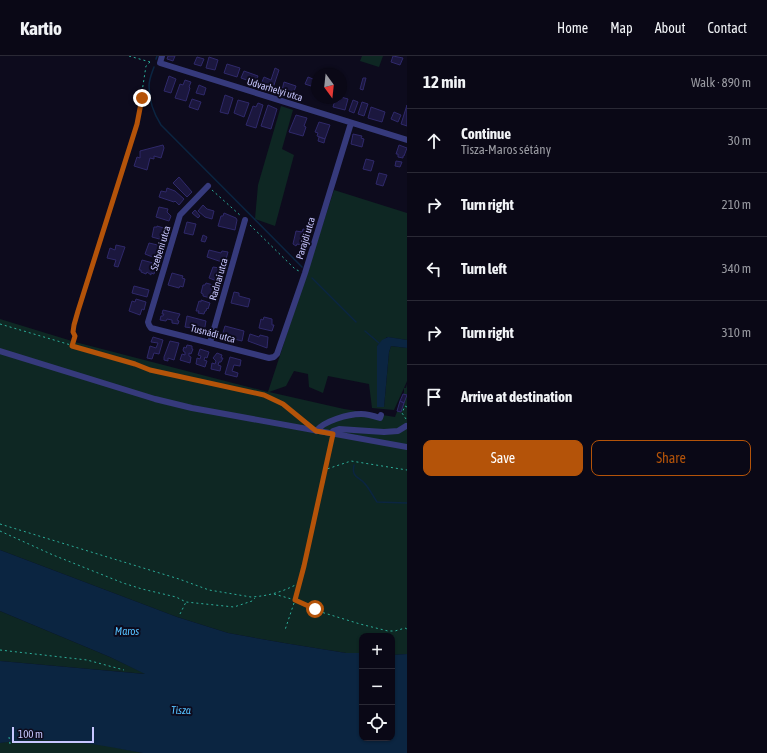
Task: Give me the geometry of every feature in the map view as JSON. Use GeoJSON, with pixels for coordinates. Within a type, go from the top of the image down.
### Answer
{"type":"FeatureCollection","features":[{"type":"Feature","properties":{"kind":"street"},"geometry":{"type":"LineString","coordinates":[[160,63],[162,56]]}},
{"type":"Feature","properties":{"kind":"street","name":"Udvarhelyi utca"},"geometry":{"type":"LineString","coordinates":[[160,63],[407,140]]}},
{"type":"Feature","properties":{"kind":"street","name":"Parajdi utca"},"geometry":{"type":"LineString","coordinates":[[274,357],[277,354],[305,273],[351,123]]}},
{"type":"Feature","properties":{"kind":"street","name":"Szebeni utca"},"geometry":{"type":"LineString","coordinates":[[149,325],[148,322],[180,215],[208,186]]}},
{"type":"Feature","properties":{"kind":"street","name":"Radnai utca"},"geometry":{"type":"LineString","coordinates":[[210,343],[245,220]]}},
{"type":"Feature","properties":{"kind":"street","name":"Tusnádi utca"},"geometry":{"type":"LineString","coordinates":[[149,325],[151,328],[269,358],[274,357]]}},
{"type":"Feature","properties":{"kind":"street"},"geometry":{"type":"LineString","coordinates":[[0,351],[162,401],[192,408],[407,447]]}},
{"type":"Feature","properties":{"kind":"street"},"geometry":{"type":"LineString","coordinates":[[316,431],[323,424],[344,417],[362,414],[380,418],[381,415]]}},
{"type":"Feature","properties":{"kind":"street"},"geometry":{"type":"LineString","coordinates":[[333,434],[333,431],[339,429],[384,432],[398,431],[406,426]]}},
{"type":"Feature","properties":{"kind":"path"},"geometry":{"type":"LineString","coordinates":[[129,56],[150,62],[160,63]]}},
{"type":"Feature","properties":{"kind":"path"},"geometry":{"type":"LineString","coordinates":[[72,346],[75,336],[73,332],[74,325],[78,311],[137,124],[142,98],[144,72],[146,66],[150,62]]}},
{"type":"Feature","properties":{"kind":"path"},"geometry":{"type":"LineString","coordinates":[[208,186],[227,202],[294,269],[305,273]]}},
{"type":"Feature","properties":{"kind":"path"},"geometry":{"type":"LineString","coordinates":[[0,324],[135,364],[150,370],[264,395],[283,404],[307,423]]}},
{"type":"Feature","properties":{"kind":"path"},"geometry":{"type":"LineString","coordinates":[[406,426],[407,421],[402,413],[405,406],[407,407]]}},
{"type":"Feature","properties":{"kind":"path"},"geometry":{"type":"LineString","coordinates":[[285,630],[295,600],[313,527],[333,434]]}},
{"type":"Feature","properties":{"kind":"path"},"geometry":{"type":"LineString","coordinates":[[323,477],[325,477],[327,469],[351,461],[407,470]]}},
{"type":"Feature","properties":{"kind":"path"},"geometry":{"type":"LineString","coordinates":[[0,524],[180,579],[209,590],[255,597],[274,594],[299,583]]}},
{"type":"Feature","properties":{"kind":"path"},"geometry":{"type":"LineString","coordinates":[[0,531],[53,555],[123,582],[142,589],[176,597],[186,602],[234,607],[252,601],[255,597]]}},
{"type":"Feature","properties":{"kind":"path"},"geometry":{"type":"LineString","coordinates":[[274,594],[295,600],[335,617],[388,630],[395,631],[407,628]]}},
{"type":"Feature","properties":{"kind":"path"},"geometry":{"type":"LineString","coordinates":[[180,614],[186,602]]}},
{"type":"Feature","properties":{"kind":"path"},"geometry":{"type":"LineString","coordinates":[[0,650],[87,660],[124,670]]}},
{"type":"Feature","properties":{"kind":"path"},"geometry":{"type":"LineString","coordinates":[[9,737],[10,744]]}},
{"type":"Feature","properties":{"kind":"green space"},"geometry":{"type":"Polygon","coordinates":[[[362,56],[383,56],[379,67],[360,61],[362,56]]]}},
{"type":"Feature","properties":{"kind":"green space"},"geometry":{"type":"Polygon","coordinates":[[[281,106],[293,110],[282,149],[294,155],[275,226],[255,219],[258,185],[281,106]]]}},
{"type":"Feature","properties":{"kind":"green space"},"geometry":{"type":"Polygon","coordinates":[[[334,190],[407,213],[407,340],[387,337],[377,346],[377,407],[384,407],[389,352],[391,346],[407,348],[407,381],[404,388],[406,388],[407,384],[407,654],[395,655],[395,633],[359,633],[359,653],[346,653],[228,633],[177,617],[0,550],[0,319],[75,342],[268,392],[334,190]],[[294,371],[286,386],[269,392],[344,409],[395,417],[404,393],[404,388],[394,410],[372,408],[369,384],[328,376],[323,393],[309,387],[308,374],[294,371]]]}},
{"type":"Feature","properties":{"kind":"green space"},"geometry":{"type":"Polygon","coordinates":[[[0,611],[110,657],[146,674],[0,661],[0,611]]]}},
{"type":"Feature","properties":{"kind":"green space"},"geometry":{"type":"Polygon","coordinates":[[[45,739],[104,745],[143,753],[0,753],[0,743],[15,740],[45,739]]]}},
{"type":"Feature","properties":{"kind":"water"},"geometry":{"type":"Polygon","coordinates":[[[388,337],[407,340],[407,348],[391,346],[389,352],[384,407],[377,407],[377,346],[382,340],[388,337]]]}},
{"type":"Feature","properties":{"kind":"water"},"geometry":{"type":"Polygon","coordinates":[[[0,550],[177,617],[228,633],[346,653],[359,653],[359,741],[395,741],[395,655],[407,654],[407,753],[143,753],[90,744],[54,740],[0,743],[0,661],[145,674],[110,657],[0,611],[0,550]]]}},
{"type":"Feature","properties":{"kind":"building"},"geometry":{"type":"Polygon","coordinates":[[[168,56],[175,56],[173,61],[167,59],[168,56]]]}},
{"type":"Feature","properties":{"kind":"building"},"geometry":{"type":"Polygon","coordinates":[[[393,56],[403,58],[400,65],[391,62],[393,56]]]}},
{"type":"Feature","properties":{"kind":"building"},"geometry":{"type":"Polygon","coordinates":[[[197,57],[204,59],[201,66],[194,64],[197,57]]]}},
{"type":"Feature","properties":{"kind":"building"},"geometry":{"type":"Polygon","coordinates":[[[209,57],[218,60],[215,70],[206,68],[209,57]]]}},
{"type":"Feature","properties":{"kind":"building"},"geometry":{"type":"Polygon","coordinates":[[[227,64],[240,68],[237,77],[224,73],[227,64]]]}},
{"type":"Feature","properties":{"kind":"building"},"geometry":{"type":"Polygon","coordinates":[[[275,68],[279,70],[273,88],[261,84],[264,77],[271,80],[275,68]]]}},
{"type":"Feature","properties":{"kind":"building"},"geometry":{"type":"Polygon","coordinates":[[[244,71],[258,76],[255,83],[241,78],[244,71]]]}},
{"type":"Feature","properties":{"kind":"building"},"geometry":{"type":"Polygon","coordinates":[[[169,76],[176,79],[171,93],[164,91],[169,76]]]}},
{"type":"Feature","properties":{"kind":"building"},"geometry":{"type":"Polygon","coordinates":[[[308,77],[311,78],[311,86],[305,84],[308,77]]]}},
{"type":"Feature","properties":{"kind":"building"},"geometry":{"type":"Polygon","coordinates":[[[363,78],[366,78],[363,90],[360,89],[363,78]]]}},
{"type":"Feature","properties":{"kind":"building"},"geometry":{"type":"Polygon","coordinates":[[[185,80],[191,82],[186,101],[175,98],[180,84],[183,85],[185,80]]]}},
{"type":"Feature","properties":{"kind":"building"},"geometry":{"type":"Polygon","coordinates":[[[284,82],[296,86],[293,94],[282,90],[284,82]]]}},
{"type":"Feature","properties":{"kind":"building"},"geometry":{"type":"Polygon","coordinates":[[[199,85],[206,88],[204,95],[196,93],[199,85]]]}},
{"type":"Feature","properties":{"kind":"building"},"geometry":{"type":"Polygon","coordinates":[[[225,95],[233,98],[228,114],[220,112],[225,95]]]}},
{"type":"Feature","properties":{"kind":"building"},"geometry":{"type":"Polygon","coordinates":[[[192,99],[201,102],[198,110],[189,107],[192,99]]]}},
{"type":"Feature","properties":{"kind":"building"},"geometry":{"type":"Polygon","coordinates":[[[238,100],[249,103],[244,117],[234,113],[238,100]]]}},
{"type":"Feature","properties":{"kind":"building"},"geometry":{"type":"Polygon","coordinates":[[[353,100],[358,102],[354,113],[349,111],[353,100]]]}},
{"type":"Feature","properties":{"kind":"building"},"geometry":{"type":"Polygon","coordinates":[[[362,102],[368,104],[364,116],[358,114],[362,102]]]}},
{"type":"Feature","properties":{"kind":"building"},"geometry":{"type":"Polygon","coordinates":[[[258,103],[263,105],[256,128],[246,125],[253,106],[256,107],[258,103]]]}},
{"type":"Feature","properties":{"kind":"building"},"geometry":{"type":"Polygon","coordinates":[[[334,104],[347,104],[345,110],[333,107],[334,104]]]}},
{"type":"Feature","properties":{"kind":"building"},"geometry":{"type":"Polygon","coordinates":[[[268,105],[277,109],[271,129],[261,126],[268,105]]]}},
{"type":"Feature","properties":{"kind":"building"},"geometry":{"type":"Polygon","coordinates":[[[407,105],[407,126],[401,124],[407,105]]]}},
{"type":"Feature","properties":{"kind":"building"},"geometry":{"type":"Polygon","coordinates":[[[371,107],[385,112],[382,122],[368,118],[371,107]]]}},
{"type":"Feature","properties":{"kind":"building"},"geometry":{"type":"Polygon","coordinates":[[[394,112],[401,115],[398,122],[391,119],[394,112]]]}},
{"type":"Feature","properties":{"kind":"building"},"geometry":{"type":"Polygon","coordinates":[[[296,115],[307,118],[303,136],[289,132],[296,115]]]}},
{"type":"Feature","properties":{"kind":"building"},"geometry":{"type":"Polygon","coordinates":[[[319,122],[330,125],[325,139],[317,136],[318,133],[315,132],[319,122]]]}},
{"type":"Feature","properties":{"kind":"building"},"geometry":{"type":"Polygon","coordinates":[[[353,134],[362,136],[361,138],[364,139],[362,147],[351,144],[353,134]]]}},
{"type":"Feature","properties":{"kind":"building"},"geometry":{"type":"Polygon","coordinates":[[[319,137],[325,139],[324,143],[318,141],[319,137]]]}},
{"type":"Feature","properties":{"kind":"building"},"geometry":{"type":"Polygon","coordinates":[[[163,145],[164,148],[161,158],[154,156],[154,159],[150,158],[147,170],[134,166],[137,157],[140,158],[140,151],[163,145]]]}},
{"type":"Feature","properties":{"kind":"building"},"geometry":{"type":"Polygon","coordinates":[[[399,145],[407,148],[403,158],[398,157],[398,154],[396,154],[399,145]]]}},
{"type":"Feature","properties":{"kind":"building"},"geometry":{"type":"Polygon","coordinates":[[[366,159],[374,161],[371,171],[363,169],[366,159]]]}},
{"type":"Feature","properties":{"kind":"building"},"geometry":{"type":"Polygon","coordinates":[[[396,161],[402,162],[400,167],[395,166],[396,161]]]}},
{"type":"Feature","properties":{"kind":"building"},"geometry":{"type":"Polygon","coordinates":[[[379,173],[387,175],[383,186],[376,184],[379,173]]]}},
{"type":"Feature","properties":{"kind":"building"},"geometry":{"type":"Polygon","coordinates":[[[179,177],[192,192],[187,197],[173,183],[179,177]]]}},
{"type":"Feature","properties":{"kind":"building"},"geometry":{"type":"Polygon","coordinates":[[[167,188],[175,191],[184,199],[179,205],[175,201],[174,202],[159,197],[161,191],[166,192],[167,188]]]}},
{"type":"Feature","properties":{"kind":"building"},"geometry":{"type":"Polygon","coordinates":[[[203,205],[207,209],[214,211],[212,219],[205,217],[198,211],[203,205]]]}},
{"type":"Feature","properties":{"kind":"building"},"geometry":{"type":"Polygon","coordinates":[[[159,207],[168,209],[167,212],[171,216],[169,221],[156,217],[159,207]]]}},
{"type":"Feature","properties":{"kind":"building"},"geometry":{"type":"Polygon","coordinates":[[[195,210],[200,216],[198,218],[192,213],[195,210]]]}},
{"type":"Feature","properties":{"kind":"building"},"geometry":{"type":"Polygon","coordinates":[[[224,213],[236,218],[235,230],[218,226],[221,216],[223,216],[224,213]]]}},
{"type":"Feature","properties":{"kind":"building"},"geometry":{"type":"Polygon","coordinates":[[[187,222],[196,224],[193,235],[184,233],[187,222]]]}},
{"type":"Feature","properties":{"kind":"building"},"geometry":{"type":"Polygon","coordinates":[[[157,226],[167,229],[163,240],[152,237],[154,227],[157,226]]]}},
{"type":"Feature","properties":{"kind":"building"},"geometry":{"type":"Polygon","coordinates":[[[303,229],[307,230],[302,245],[297,244],[296,246],[293,244],[296,231],[302,232],[303,229]]]}},
{"type":"Feature","properties":{"kind":"building"},"geometry":{"type":"Polygon","coordinates":[[[203,235],[207,237],[205,242],[201,241],[203,235]]]}},
{"type":"Feature","properties":{"kind":"building"},"geometry":{"type":"Polygon","coordinates":[[[149,243],[162,246],[160,252],[157,251],[155,258],[145,254],[149,243]]]}},
{"type":"Feature","properties":{"kind":"building"},"geometry":{"type":"Polygon","coordinates":[[[116,245],[125,247],[118,267],[114,266],[116,260],[107,258],[110,248],[115,250],[116,245]]]}},
{"type":"Feature","properties":{"kind":"building"},"geometry":{"type":"Polygon","coordinates":[[[209,250],[221,253],[222,251],[228,252],[225,263],[207,257],[209,250]]]}},
{"type":"Feature","properties":{"kind":"building"},"geometry":{"type":"Polygon","coordinates":[[[142,260],[157,264],[154,274],[151,273],[151,275],[147,272],[146,274],[139,270],[142,260]]]}},
{"type":"Feature","properties":{"kind":"building"},"geometry":{"type":"Polygon","coordinates":[[[213,267],[220,268],[217,281],[209,278],[213,267]]]}},
{"type":"Feature","properties":{"kind":"building"},"geometry":{"type":"Polygon","coordinates":[[[172,273],[183,276],[182,278],[185,279],[183,287],[180,286],[179,288],[168,285],[172,273]]]}},
{"type":"Feature","properties":{"kind":"building"},"geometry":{"type":"Polygon","coordinates":[[[206,283],[217,286],[214,299],[203,296],[201,293],[203,285],[206,283]]]}},
{"type":"Feature","properties":{"kind":"building"},"geometry":{"type":"Polygon","coordinates":[[[134,286],[149,290],[147,297],[132,293],[134,286]]]}},
{"type":"Feature","properties":{"kind":"building"},"geometry":{"type":"Polygon","coordinates":[[[234,292],[239,293],[239,296],[250,299],[248,307],[231,303],[234,292]]]}},
{"type":"Feature","properties":{"kind":"building"},"geometry":{"type":"Polygon","coordinates":[[[136,299],[146,302],[144,310],[142,309],[140,315],[129,311],[132,301],[135,302],[136,299]]]}},
{"type":"Feature","properties":{"kind":"building"},"geometry":{"type":"Polygon","coordinates":[[[201,300],[210,303],[204,314],[196,311],[199,301],[201,302],[201,300]]]}},
{"type":"Feature","properties":{"kind":"building"},"geometry":{"type":"Polygon","coordinates":[[[163,310],[180,314],[177,320],[179,321],[178,324],[172,323],[172,320],[160,320],[161,316],[164,314],[162,314],[163,310]]]}},
{"type":"Feature","properties":{"kind":"building"},"geometry":{"type":"Polygon","coordinates":[[[187,316],[206,321],[204,332],[197,330],[197,327],[185,327],[187,316]]]}},
{"type":"Feature","properties":{"kind":"building"},"geometry":{"type":"Polygon","coordinates":[[[264,317],[272,319],[272,325],[274,325],[272,331],[259,328],[261,319],[263,320],[264,317]]]}},
{"type":"Feature","properties":{"kind":"building"},"geometry":{"type":"Polygon","coordinates":[[[225,326],[244,331],[242,341],[222,336],[225,326]]]}},
{"type":"Feature","properties":{"kind":"building"},"geometry":{"type":"Polygon","coordinates":[[[250,334],[259,337],[260,335],[268,337],[267,348],[248,341],[250,334]]]}},
{"type":"Feature","properties":{"kind":"building"},"geometry":{"type":"Polygon","coordinates":[[[153,337],[163,340],[159,354],[154,353],[152,359],[147,358],[150,346],[156,348],[158,343],[151,342],[153,337]]]}},
{"type":"Feature","properties":{"kind":"building"},"geometry":{"type":"Polygon","coordinates":[[[170,341],[179,343],[174,360],[168,358],[168,361],[164,360],[164,357],[170,341]]]}},
{"type":"Feature","properties":{"kind":"building"},"geometry":{"type":"Polygon","coordinates":[[[187,345],[192,346],[193,349],[191,354],[189,353],[189,356],[191,357],[190,363],[180,360],[182,354],[185,355],[183,350],[187,345]]]}},
{"type":"Feature","properties":{"kind":"building"},"geometry":{"type":"Polygon","coordinates":[[[200,349],[209,352],[207,358],[205,357],[204,360],[207,361],[205,367],[196,364],[197,358],[200,359],[201,356],[198,355],[200,349]]]}},
{"type":"Feature","properties":{"kind":"building"},"geometry":{"type":"Polygon","coordinates":[[[217,353],[222,355],[221,358],[223,358],[218,365],[221,366],[220,371],[211,369],[212,363],[215,364],[216,361],[213,358],[217,353]]]}},
{"type":"Feature","properties":{"kind":"building"},"geometry":{"type":"Polygon","coordinates":[[[230,357],[241,360],[240,366],[234,365],[232,371],[238,373],[237,377],[225,374],[230,357]]]}},
{"type":"Feature","properties":{"kind":"building"},"geometry":{"type":"Polygon","coordinates":[[[403,394],[407,395],[404,403],[400,401],[403,394]]]}},
{"type":"Feature","properties":{"kind":"building"},"geometry":{"type":"Polygon","coordinates":[[[400,401],[404,403],[401,412],[397,411],[400,401]]]}},
{"type":"Feature","properties":{"kind":"waterway"},"geometry":{"type":"LineString","coordinates":[[154,67],[149,91],[152,106],[161,125],[302,267]]}},
{"type":"Feature","properties":{"kind":"waterway"},"geometry":{"type":"LineString","coordinates":[[312,278],[356,322]]}},
{"type":"Feature","properties":{"kind":"waterway"},"geometry":{"type":"LineString","coordinates":[[365,331],[379,343]]}},
{"type":"Feature","properties":{"kind":"waterway"},"geometry":{"type":"LineString","coordinates":[[354,465],[353,470],[355,475],[364,482],[377,502],[407,503]]}},
{"type":"Feature","properties":{"kind":"route"},"geometry":{"type":"LineString","coordinates":[[142,98],[137,124],[74,325],[73,332],[75,336],[72,346],[135,364],[150,370],[264,395],[283,404],[316,431],[333,434],[313,527],[295,600],[315,609]]}},
{"type":"Feature","properties":{"kind":"water label","name":"Maros"},"geometry":{"type":"Point","coordinates":[127,631]}},
{"type":"Feature","properties":{"kind":"water label","name":"Tisza"},"geometry":{"type":"Point","coordinates":[181,710]}}]}
